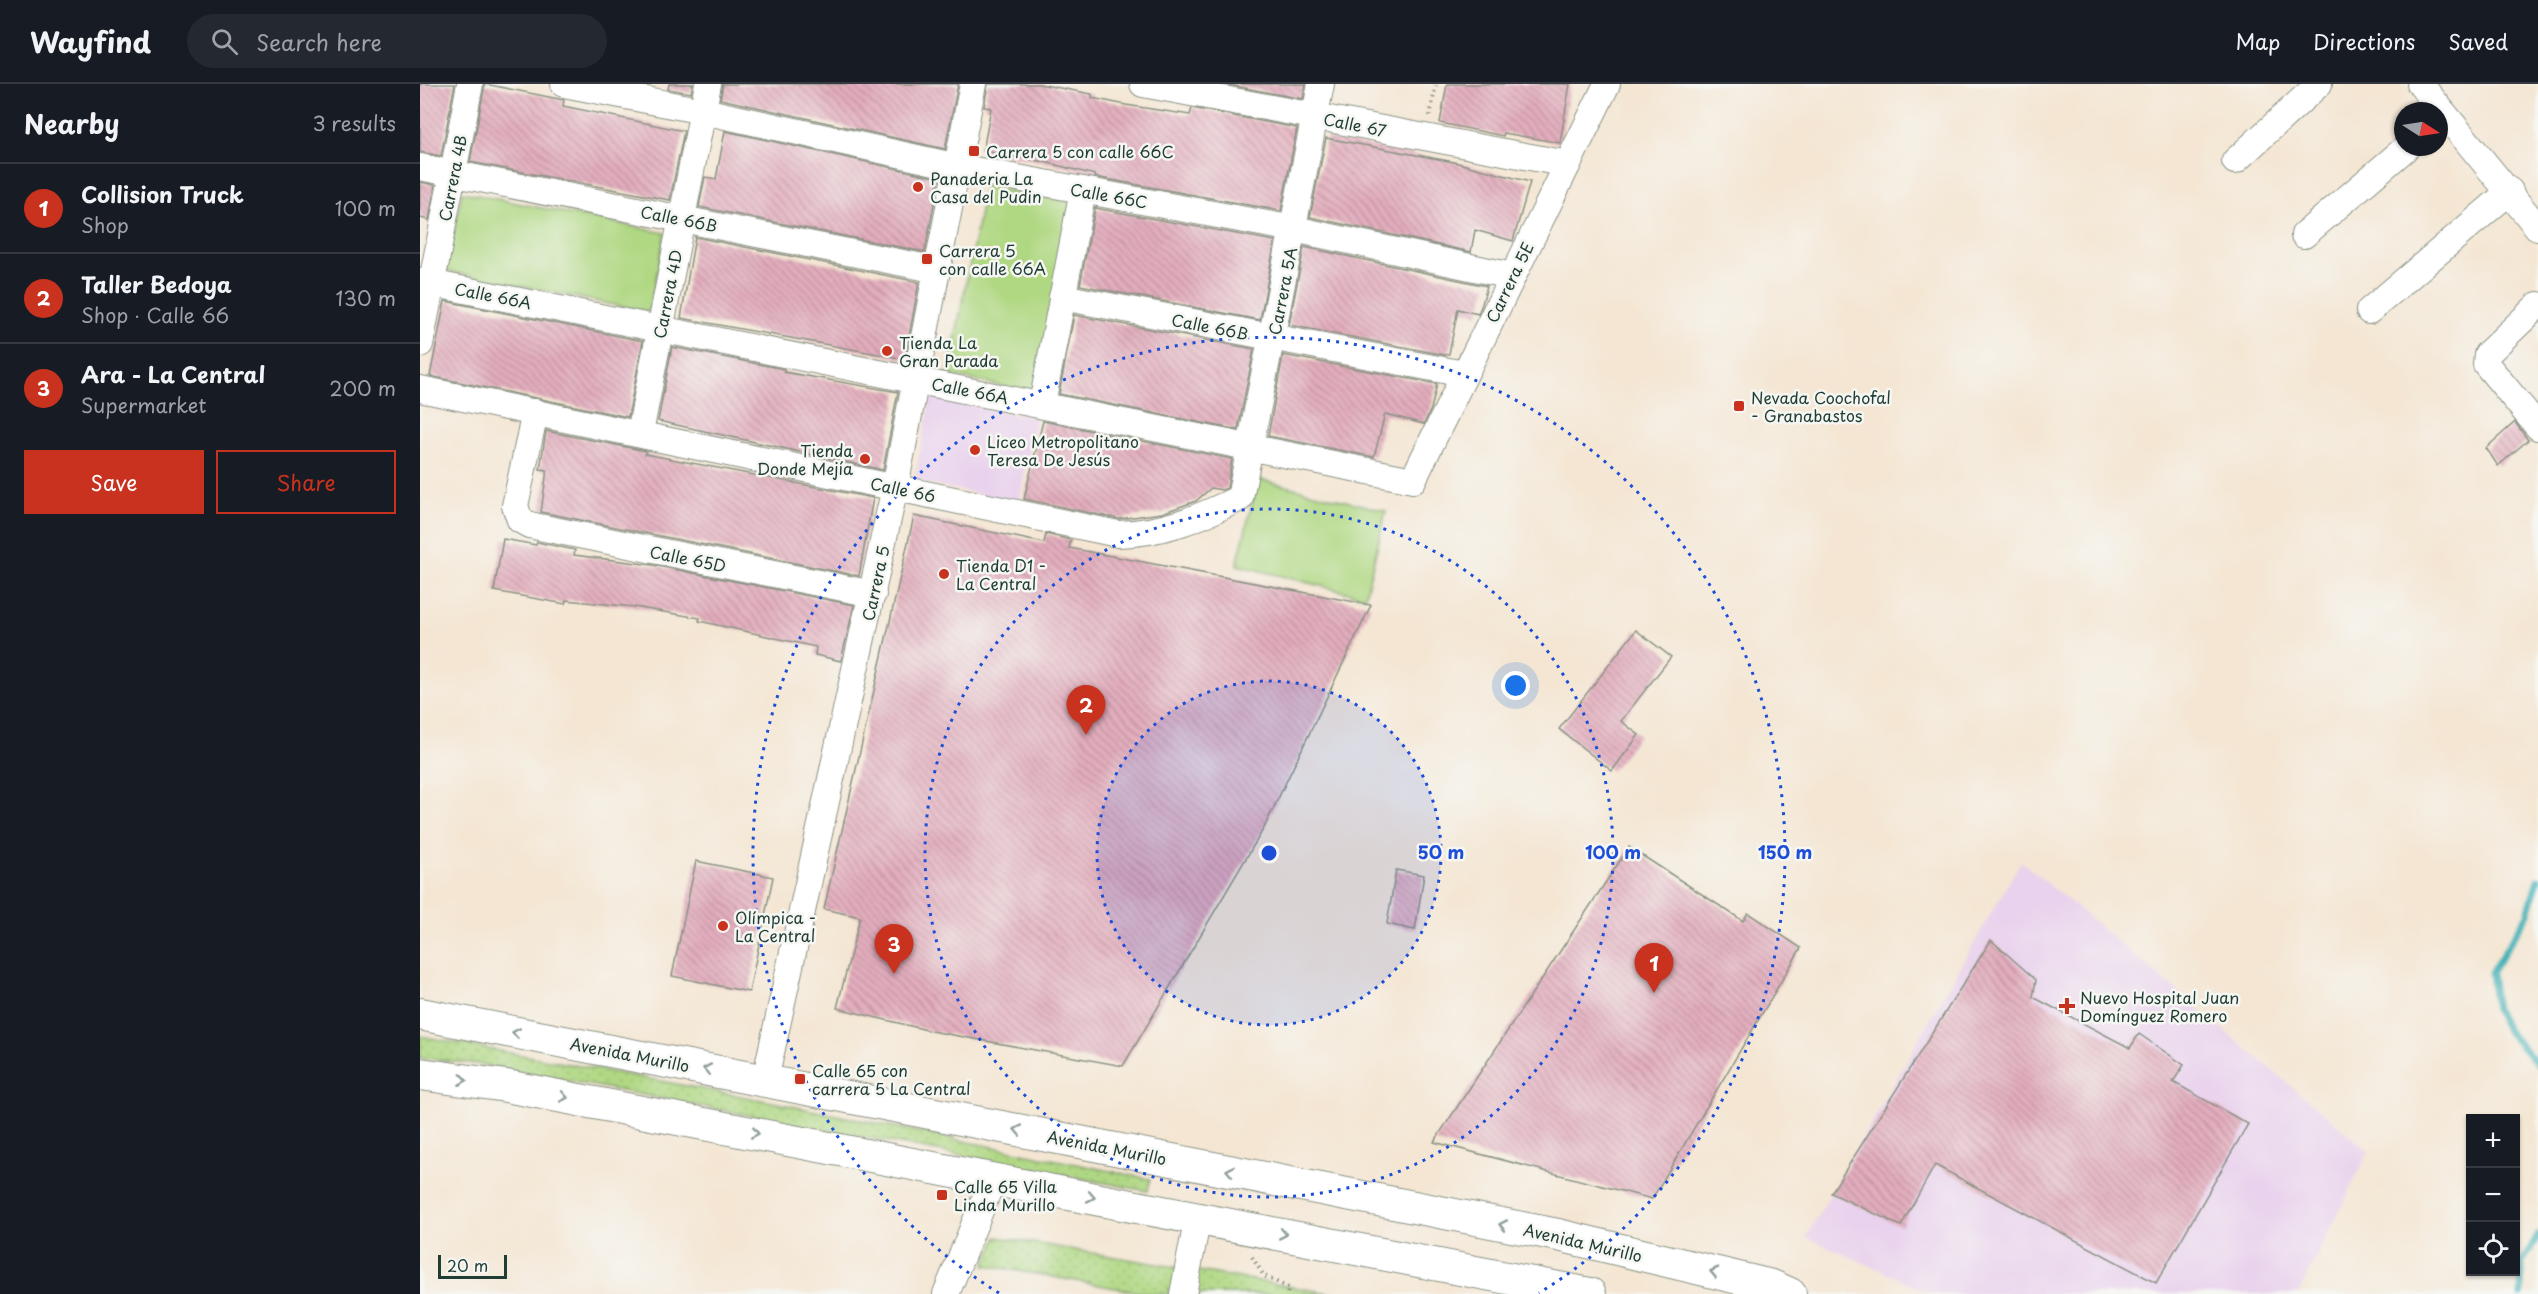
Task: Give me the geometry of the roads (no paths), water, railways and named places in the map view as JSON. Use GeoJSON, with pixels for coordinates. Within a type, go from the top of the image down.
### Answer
{"type":"FeatureCollection","features":[{"type":"Feature","properties":{"kind":"main road","name":"Avenida Murillo"},"geometry":{"type":"LineString","coordinates":[[420,1014],[1558,1235],[1772,1286],[1790,1294]]}},
{"type":"Feature","properties":{"kind":"main road"},"geometry":{"type":"LineString","coordinates":[[420,1074],[506,1086],[1157,1209],[1590,1294]]}},
{"type":"Feature","properties":{"kind":"main road"},"geometry":{"type":"LineString","coordinates":[[1157,1209],[1167,1159]]}},
{"type":"Feature","properties":{"kind":"street","name":"Carrera 4B"},"geometry":{"type":"LineString","coordinates":[[420,344],[426,282],[453,173],[471,84]]}},
{"type":"Feature","properties":{"kind":"street","name":"Calle 66C"},"geometry":{"type":"LineString","coordinates":[[564,84],[703,111],[958,167],[1294,229],[1512,276]]}},
{"type":"Feature","properties":{"kind":"street","name":"Carrera 4D"},"geometry":{"type":"LineString","coordinates":[[640,433],[708,84]]}},
{"type":"Feature","properties":{"kind":"street","name":"Carrera 5"},"geometry":{"type":"LineString","coordinates":[[765,1080],[873,594],[917,380],[973,84]]}},
{"type":"Feature","properties":{"kind":"street","name":"Calle 67"},"geometry":{"type":"LineString","coordinates":[[1143,84],[1568,164]]}},
{"type":"Feature","properties":{"kind":"street","name":"Carrera 5A"},"geometry":{"type":"LineString","coordinates":[[1240,498],[1273,339],[1321,84]]}},
{"type":"Feature","properties":{"kind":"street","name":"Carrera 5E"},"geometry":{"type":"LineString","coordinates":[[1413,480],[1607,84]]}},
{"type":"Feature","properties":{"kind":"street"},"geometry":{"type":"LineString","coordinates":[[2235,161],[2319,84]]}},
{"type":"Feature","properties":{"kind":"street"},"geometry":{"type":"LineString","coordinates":[[2420,84],[2432,102]]}},
{"type":"Feature","properties":{"kind":"street"},"geometry":{"type":"LineString","coordinates":[[2448,124],[2510,191],[2538,228]]}},
{"type":"Feature","properties":{"kind":"street"},"geometry":{"type":"LineString","coordinates":[[2304,235],[2396,156]]}},
{"type":"Feature","properties":{"kind":"street","name":"Calle 66B"},"geometry":{"type":"LineString","coordinates":[[420,167],[938,270]]}},
{"type":"Feature","properties":{"kind":"street"},"geometry":{"type":"LineString","coordinates":[[1042,404],[1083,190]]}},
{"type":"Feature","properties":{"kind":"street"},"geometry":{"type":"LineString","coordinates":[[2369,311],[2510,191]]}},
{"type":"Feature","properties":{"kind":"street","name":"Calle 66A"},"geometry":{"type":"LineString","coordinates":[[426,282],[1413,480]]}},
{"type":"Feature","properties":{"kind":"street","name":"Calle 66B"},"geometry":{"type":"LineString","coordinates":[[1062,297],[1464,374]]}},
{"type":"Feature","properties":{"kind":"street"},"geometry":{"type":"LineString","coordinates":[[2538,305],[2487,354],[2486,364],[2538,427]]}},
{"type":"Feature","properties":{"kind":"street","name":"Calle 66"},"geometry":{"type":"LineString","coordinates":[[420,389],[1118,534],[1139,533],[1185,524],[1240,498]]}},
{"type":"Feature","properties":{"kind":"street","name":"Calle 65D"},"geometry":{"type":"LineString","coordinates":[[535,412],[515,506],[520,520],[540,529],[873,594]]}},
{"type":"Feature","properties":{"kind":"street"},"geometry":{"type":"LineString","coordinates":[[946,1294],[993,1179]]}},
{"type":"Feature","properties":{"kind":"street"},"geometry":{"type":"LineString","coordinates":[[1183,1294],[1198,1217]]}},
{"type":"Feature","properties":{"kind":"waterway"},"geometry":{"type":"LineString","coordinates":[[2538,879],[2528,914],[2491,973],[2496,1010],[2509,1032],[2538,1065]]}},
{"type":"Feature","properties":{"kind":"waterway"},"geometry":{"type":"LineString","coordinates":[[2521,1294],[2522,1263],[2538,1235]]}},
{"type":"Feature","properties":{"kind":"place","name":"Carrera 5 con calle 66C"},"geometry":{"type":"Point","coordinates":[974,151]}},
{"type":"Feature","properties":{"kind":"place","name":"Panaderia La Casa del Pudin"},"geometry":{"type":"Point","coordinates":[918,187]}},
{"type":"Feature","properties":{"kind":"place","name":"Carrera 5 con calle 66A"},"geometry":{"type":"Point","coordinates":[927,259]}},
{"type":"Feature","properties":{"kind":"place","name":"Tienda La Gran Parada"},"geometry":{"type":"Point","coordinates":[887,351]}},
{"type":"Feature","properties":{"kind":"place","name":"Nevada Coochofal - Granabastos"},"geometry":{"type":"Point","coordinates":[1739,406]}},
{"type":"Feature","properties":{"kind":"place","name":"Liceo Metropolitano Teresa De Jesús"},"geometry":{"type":"Point","coordinates":[975,450]}},
{"type":"Feature","properties":{"kind":"place","name":"Tienda Donde Mejía"},"geometry":{"type":"Point","coordinates":[865,459]}},
{"type":"Feature","properties":{"kind":"place","name":"Tienda D1 - La Central"},"geometry":{"type":"Point","coordinates":[944,574]}},
{"type":"Feature","properties":{"kind":"place","name":"Taller Bedoya"},"geometry":{"type":"Point","coordinates":[1086,735]}},
{"type":"Feature","properties":{"kind":"place","name":"Olímpica - La Central"},"geometry":{"type":"Point","coordinates":[723,926]}},
{"type":"Feature","properties":{"kind":"place","name":"Ara - La Central"},"geometry":{"type":"Point","coordinates":[894,974]}},
{"type":"Feature","properties":{"kind":"place","name":"Collision Truck"},"geometry":{"type":"Point","coordinates":[1654,993]}},
{"type":"Feature","properties":{"kind":"place","name":"Nuevo Hospital Juan Domínguez Romero"},"geometry":{"type":"Point","coordinates":[2067,1006]}},
{"type":"Feature","properties":{"kind":"place","name":"Calle 65 con carrera 5 La Central"},"geometry":{"type":"Point","coordinates":[800,1079]}},
{"type":"Feature","properties":{"kind":"place","name":"Calle 65 Villa Linda Murillo"},"geometry":{"type":"Point","coordinates":[942,1195]}}]}
